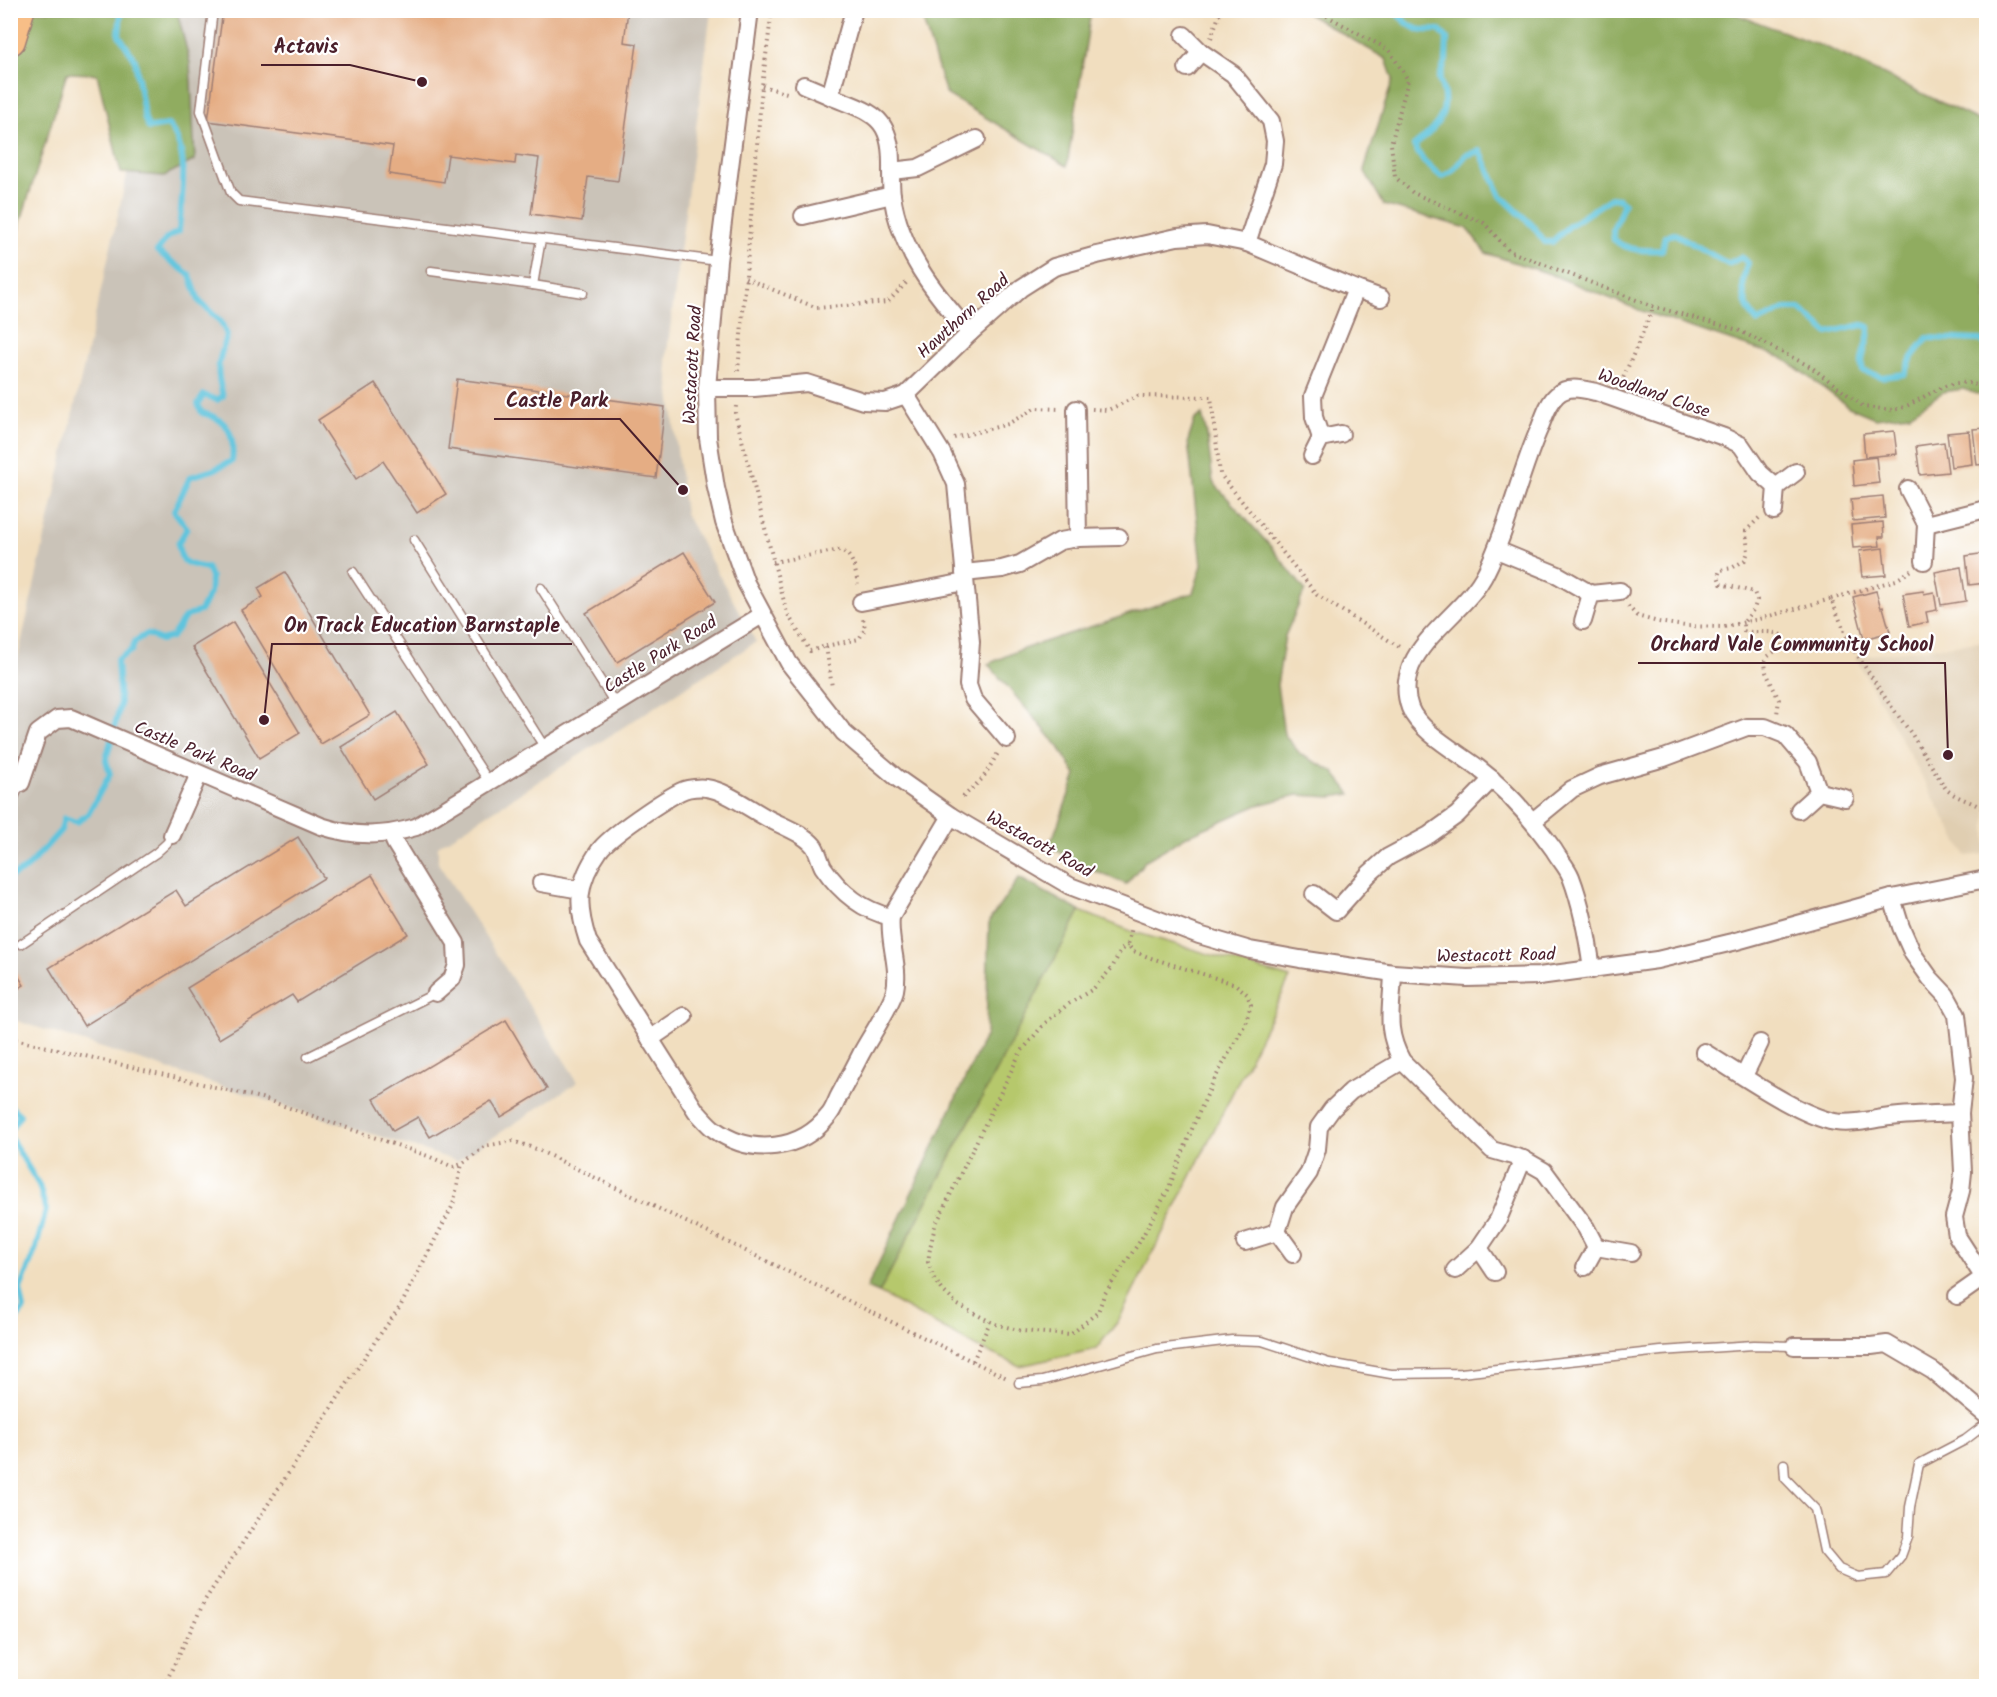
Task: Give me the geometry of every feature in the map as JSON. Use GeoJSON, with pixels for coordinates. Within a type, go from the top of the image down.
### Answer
{"type":"FeatureCollection","features":[{"type":"Feature","properties":{"kind":"highway"},"geometry":{"type":"LineString","coordinates":[[10,40],[19,10]]}},
{"type":"Feature","properties":{"kind":"street","name":"Westacott Road"},"geometry":{"type":"LineString","coordinates":[[750,10],[718,261],[707,388],[708,438],[716,488],[724,522],[746,583],[789,663],[844,733],[897,778],[953,810],[1070,886],[1199,935],[1250,950],[1393,973],[1479,978],[1539,976],[1657,960],[1733,942],[1892,898],[1986,879]]}},
{"type":"Feature","properties":{"kind":"street"},"geometry":{"type":"LineString","coordinates":[[830,96],[854,10]]}},
{"type":"Feature","properties":{"kind":"street"},"geometry":{"type":"LineString","coordinates":[[1184,35],[1201,52],[1233,74],[1271,121],[1275,141],[1273,164],[1247,243]]}},
{"type":"Feature","properties":{"kind":"street"},"geometry":{"type":"LineString","coordinates":[[1187,68],[1201,52]]}},
{"type":"Feature","properties":{"kind":"street"},"geometry":{"type":"LineString","coordinates":[[804,86],[872,115],[884,126],[890,145],[892,195],[899,226],[920,269],[943,303],[970,333]]}},
{"type":"Feature","properties":{"kind":"street"},"geometry":{"type":"LineString","coordinates":[[891,171],[918,168],[978,139]]}},
{"type":"Feature","properties":{"kind":"street"},"geometry":{"type":"LineString","coordinates":[[804,216],[892,195]]}},
{"type":"Feature","properties":{"kind":"street","name":"Hawthorn Road"},"geometry":{"type":"LineString","coordinates":[[906,395],[1021,288],[1054,267],[1177,237],[1207,235],[1247,243],[1381,298]]}},
{"type":"Feature","properties":{"kind":"street"},"geometry":{"type":"LineString","coordinates":[[1312,456],[1321,438],[1314,417],[1314,396],[1356,289]]}},
{"type":"Feature","properties":{"kind":"street"},"geometry":{"type":"LineString","coordinates":[[707,388],[737,389],[807,383],[863,401],[885,402],[906,395],[936,442],[956,484],[970,642],[969,685],[973,699],[1006,739]]}},
{"type":"Feature","properties":{"kind":"street","name":"Woodland Close"},"geometry":{"type":"LineString","coordinates":[[1592,970],[1580,905],[1570,874],[1533,821],[1492,779],[1417,722],[1410,707],[1407,691],[1408,674],[1415,656],[1432,635],[1471,597],[1482,581],[1497,550],[1534,440],[1551,402],[1558,394],[1575,388],[1596,392],[1724,436],[1741,445],[1760,473],[1776,487]]}},
{"type":"Feature","properties":{"kind":"street"},"geometry":{"type":"LineString","coordinates":[[1076,409],[1078,538]]}},
{"type":"Feature","properties":{"kind":"street"},"geometry":{"type":"LineString","coordinates":[[1321,438],[1341,434]]}},
{"type":"Feature","properties":{"kind":"street"},"geometry":{"type":"LineString","coordinates":[[1774,511],[1776,487],[1796,472]]}},
{"type":"Feature","properties":{"kind":"street"},"geometry":{"type":"LineString","coordinates":[[1908,489],[1926,524],[1924,561]]}},
{"type":"Feature","properties":{"kind":"street"},"geometry":{"type":"LineString","coordinates":[[1926,524],[1986,509]]}},
{"type":"Feature","properties":{"kind":"street"},"geometry":{"type":"LineString","coordinates":[[861,602],[1020,564],[1060,541],[1119,537]]}},
{"type":"Feature","properties":{"kind":"street"},"geometry":{"type":"LineString","coordinates":[[1497,550],[1558,575],[1591,594],[1620,591]]}},
{"type":"Feature","properties":{"kind":"street"},"geometry":{"type":"LineString","coordinates":[[1583,621],[1591,594]]}},
{"type":"Feature","properties":{"kind":"street","name":"Castle Park Road"},"geometry":{"type":"LineString","coordinates":[[21,783],[38,734],[57,719],[71,718],[321,826],[344,833],[391,834],[416,827],[762,615]]}},
{"type":"Feature","properties":{"kind":"street"},"geometry":{"type":"LineString","coordinates":[[1533,821],[1572,789],[1600,776],[1664,758],[1747,728],[1765,727],[1785,735],[1808,762],[1819,792]]}},
{"type":"Feature","properties":{"kind":"street"},"geometry":{"type":"LineString","coordinates":[[172,835],[199,774]]}},
{"type":"Feature","properties":{"kind":"street"},"geometry":{"type":"LineString","coordinates":[[1314,894],[1336,911],[1369,874],[1388,857],[1429,835],[1457,815],[1492,779]]}},
{"type":"Feature","properties":{"kind":"street"},"geometry":{"type":"LineString","coordinates":[[891,917],[877,914],[854,901],[838,887],[822,865],[814,846],[800,836],[724,795],[706,788],[685,789],[658,805],[603,845],[591,862],[581,890],[580,917],[588,941],[696,1111],[714,1130],[736,1142],[753,1146],[779,1146],[794,1143],[830,1114],[895,990],[895,964],[889,932],[891,917],[953,810]]}},
{"type":"Feature","properties":{"kind":"street"},"geometry":{"type":"LineString","coordinates":[[1819,792],[1845,798]]}},
{"type":"Feature","properties":{"kind":"street"},"geometry":{"type":"LineString","coordinates":[[1799,810],[1819,792]]}},
{"type":"Feature","properties":{"kind":"street"},"geometry":{"type":"LineString","coordinates":[[391,834],[456,943],[457,965],[452,979],[436,993]]}},
{"type":"Feature","properties":{"kind":"street"},"geometry":{"type":"LineString","coordinates":[[541,883],[581,890]]}},
{"type":"Feature","properties":{"kind":"street"},"geometry":{"type":"LineString","coordinates":[[1892,898],[1913,954],[1930,978],[1946,995],[1957,1015],[1964,1078],[1960,1113],[1963,1172],[1954,1217],[1957,1236],[1985,1279],[1957,1296]]}},
{"type":"Feature","properties":{"kind":"street"},"geometry":{"type":"LineString","coordinates":[[1393,973],[1390,1029],[1394,1046],[1402,1061],[1491,1150],[1523,1159],[1544,1171],[1586,1228],[1596,1247]]}},
{"type":"Feature","properties":{"kind":"street"},"geometry":{"type":"LineString","coordinates":[[650,1039],[684,1016]]}},
{"type":"Feature","properties":{"kind":"street"},"geometry":{"type":"LineString","coordinates":[[1744,1076],[1760,1043]]}},
{"type":"Feature","properties":{"kind":"street"},"geometry":{"type":"LineString","coordinates":[[1704,1052],[1783,1100],[1815,1116],[1836,1122],[1960,1113]]}},
{"type":"Feature","properties":{"kind":"street"},"geometry":{"type":"LineString","coordinates":[[1277,1232],[1285,1207],[1309,1173],[1317,1149],[1319,1126],[1332,1109],[1351,1091],[1402,1061]]}},
{"type":"Feature","properties":{"kind":"street"},"geometry":{"type":"LineString","coordinates":[[1455,1270],[1479,1248],[1498,1220],[1523,1159]]}},
{"type":"Feature","properties":{"kind":"street"},"geometry":{"type":"LineString","coordinates":[[1245,1242],[1277,1232]]}},
{"type":"Feature","properties":{"kind":"street"},"geometry":{"type":"LineString","coordinates":[[1277,1232],[1293,1254]]}},
{"type":"Feature","properties":{"kind":"street"},"geometry":{"type":"LineString","coordinates":[[1596,1247],[1631,1253]]}},
{"type":"Feature","properties":{"kind":"street"},"geometry":{"type":"LineString","coordinates":[[1585,1267],[1596,1247]]}},
{"type":"Feature","properties":{"kind":"street"},"geometry":{"type":"LineString","coordinates":[[1479,1248],[1495,1272]]}},
{"type":"Feature","properties":{"kind":"street"},"geometry":{"type":"LineString","coordinates":[[1794,1346],[1870,1347],[1887,1344],[1933,1371],[1986,1415]]}},
{"type":"Feature","properties":{"kind":"lane"},"geometry":{"type":"LineString","coordinates":[[213,10],[201,111],[231,193],[239,201],[718,261]]}},
{"type":"Feature","properties":{"kind":"lane"},"geometry":{"type":"LineString","coordinates":[[533,285],[541,239]]}},
{"type":"Feature","properties":{"kind":"lane"},"geometry":{"type":"LineString","coordinates":[[431,271],[583,293]]}},
{"type":"Feature","properties":{"kind":"lane"},"geometry":{"type":"LineString","coordinates":[[414,540],[545,748]]}},
{"type":"Feature","properties":{"kind":"lane"},"geometry":{"type":"LineString","coordinates":[[352,572],[489,782]]}},
{"type":"Feature","properties":{"kind":"lane"},"geometry":{"type":"LineString","coordinates":[[541,588],[616,705]]}},
{"type":"Feature","properties":{"kind":"lane"},"geometry":{"type":"LineString","coordinates":[[10,805],[21,783]]}},
{"type":"Feature","properties":{"kind":"lane"},"geometry":{"type":"LineString","coordinates":[[21,944],[156,853],[172,835]]}},
{"type":"Feature","properties":{"kind":"lane"},"geometry":{"type":"LineString","coordinates":[[308,1057],[436,993]]}},
{"type":"Feature","properties":{"kind":"lane"},"geometry":{"type":"LineString","coordinates":[[1019,1383],[1042,1381],[1157,1349],[1232,1340],[1262,1341],[1329,1363],[1391,1374],[1461,1373],[1672,1351],[1754,1345],[1794,1346]]}},
{"type":"Feature","properties":{"kind":"lane"},"geometry":{"type":"LineString","coordinates":[[1784,1464],[1785,1478],[1815,1509],[1824,1551],[1839,1569],[1858,1577],[1886,1574],[1901,1556],[1908,1538],[1910,1507],[1920,1464],[1965,1440],[1986,1424]]}},
{"type":"Feature","properties":{"kind":"path"},"geometry":{"type":"LineString","coordinates":[[772,10],[762,86],[735,413],[773,562],[787,613],[810,651],[859,639],[865,630],[861,602],[854,563],[846,552],[840,550],[773,562]]}},
{"type":"Feature","properties":{"kind":"path"},"geometry":{"type":"LineString","coordinates":[[1201,52],[1212,37],[1221,10]]}},
{"type":"Feature","properties":{"kind":"path"},"geometry":{"type":"LineString","coordinates":[[1316,10],[1389,50],[1408,80],[1391,144],[1396,178],[1413,193],[1484,223],[1509,251],[1652,306],[1738,330],[1811,367],[1865,407],[1893,410],[1901,408],[1952,383],[1976,383],[1986,389]]}},
{"type":"Feature","properties":{"kind":"path"},"geometry":{"type":"LineString","coordinates":[[745,278],[817,308],[888,302],[920,269]]}},
{"type":"Feature","properties":{"kind":"path"},"geometry":{"type":"LineString","coordinates":[[1614,399],[1652,311],[1652,306]]}},
{"type":"Feature","properties":{"kind":"path"},"geometry":{"type":"LineString","coordinates":[[936,442],[1008,424],[1035,408],[1108,410],[1138,396],[1211,397],[1220,474],[1317,595],[1415,656]]}},
{"type":"Feature","properties":{"kind":"path"},"geometry":{"type":"LineString","coordinates":[[1771,729],[1777,715],[1779,700],[1766,672],[1765,662],[1767,657],[1783,645],[1782,636],[1775,631],[1754,633],[1744,631],[1743,622],[1754,609],[1757,600],[1754,592],[1721,584],[1718,576],[1720,570],[1732,568],[1746,560],[1748,552],[1746,531],[1764,513],[1774,511]]}},
{"type":"Feature","properties":{"kind":"path"},"geometry":{"type":"LineString","coordinates":[[1620,591],[1637,616],[1685,626],[1724,627],[1896,580],[1924,561]]}},
{"type":"Feature","properties":{"kind":"path"},"geometry":{"type":"LineString","coordinates":[[1831,599],[1850,644],[1946,789],[1986,812]]}},
{"type":"Feature","properties":{"kind":"path"},"geometry":{"type":"LineString","coordinates":[[826,646],[832,688]]}},
{"type":"Feature","properties":{"kind":"path"},"geometry":{"type":"LineString","coordinates":[[953,810],[983,778],[1006,739]]}},
{"type":"Feature","properties":{"kind":"path"},"geometry":{"type":"LineString","coordinates":[[1128,945],[1133,951],[1151,958],[1235,984],[1247,993],[1251,1005],[1245,1024],[1209,1091],[1168,1190],[1140,1241],[1104,1295],[1098,1312],[1070,1335],[1022,1331],[990,1322],[958,1305],[943,1291],[934,1278],[928,1262],[934,1226],[1020,1053],[1044,1024],[1067,1005],[1093,989],[1112,968],[1121,950],[1128,945],[1135,910]]}},
{"type":"Feature","properties":{"kind":"path"},"geometry":{"type":"LineString","coordinates":[[10,1038],[261,1098],[428,1156],[453,1167],[462,1164],[485,1146],[513,1141],[536,1149],[1019,1383]]}},
{"type":"Feature","properties":{"kind":"path"},"geometry":{"type":"LineString","coordinates":[[164,1686],[205,1600],[400,1307],[453,1205],[462,1164]]}},
{"type":"Feature","properties":{"kind":"path"},"geometry":{"type":"LineString","coordinates":[[973,1361],[990,1322]]}},
{"type":"Feature","properties":{"kind":"shaded area"},"geometry":{"type":"Polygon","coordinates":[[[164,11],[711,11],[666,360],[685,514],[756,642],[438,846],[438,863],[578,1082],[457,1161],[11,1019],[11,688],[164,11]]]}},
{"type":"Feature","properties":{"kind":"shaded area"},"geometry":{"type":"Polygon","coordinates":[[[1986,641],[1986,854],[1966,856],[1855,657],[1986,641]]]}},
{"type":"Feature","properties":{"kind":"green space"},"geometry":{"type":"Polygon","coordinates":[[[30,11],[177,11],[190,63],[195,160],[164,176],[121,173],[97,74],[67,73],[11,253],[11,77],[30,11]]]}},
{"type":"Feature","properties":{"kind":"green space"},"geometry":{"type":"Polygon","coordinates":[[[920,11],[1091,11],[1067,166],[946,94],[920,11]]]}},
{"type":"Feature","properties":{"kind":"green space"},"geometry":{"type":"Polygon","coordinates":[[[1303,11],[1727,11],[1830,49],[1986,124],[1986,397],[1963,389],[1943,392],[1910,414],[1875,418],[1849,407],[1783,358],[1639,310],[1550,274],[1486,253],[1467,228],[1384,205],[1364,170],[1393,79],[1386,59],[1303,11]]]}},
{"type":"Feature","properties":{"kind":"green space"},"geometry":{"type":"Polygon","coordinates":[[[1202,415],[1213,482],[1272,548],[1305,590],[1285,636],[1277,685],[1284,734],[1301,755],[1333,771],[1351,794],[1331,797],[1298,795],[1258,805],[1185,837],[1146,860],[1126,884],[1095,871],[1048,846],[1076,775],[1059,747],[988,664],[1017,651],[1193,593],[1202,565],[1188,441],[1195,419],[1202,415]]]}},
{"type":"Feature","properties":{"kind":"green space"},"geometry":{"type":"Polygon","coordinates":[[[1019,878],[1080,911],[879,1293],[867,1288],[986,1034],[989,921],[1019,878]]]}},
{"type":"Feature","properties":{"kind":"green space"},"geometry":{"type":"Polygon","coordinates":[[[1080,911],[1131,931],[1290,978],[1119,1320],[1096,1349],[1020,1366],[979,1348],[879,1293],[1080,911]]]}},
{"type":"Feature","properties":{"kind":"building"},"geometry":{"type":"Polygon","coordinates":[[[223,10],[628,10],[624,42],[637,44],[618,181],[588,177],[582,221],[531,214],[539,158],[516,155],[515,164],[448,155],[444,182],[389,174],[393,146],[208,121],[223,10]]]}},
{"type":"Feature","properties":{"kind":"building"},"geometry":{"type":"Polygon","coordinates":[[[457,379],[665,407],[656,478],[448,449],[457,379]]]}},
{"type":"Feature","properties":{"kind":"building"},"geometry":{"type":"Polygon","coordinates":[[[375,383],[446,494],[417,513],[383,461],[356,479],[318,420],[375,383]]]}},
{"type":"Feature","properties":{"kind":"building"},"geometry":{"type":"Polygon","coordinates":[[[1986,428],[1986,464],[1977,465],[1973,429],[1986,428]]]}},
{"type":"Feature","properties":{"kind":"building"},"geometry":{"type":"Polygon","coordinates":[[[1894,431],[1897,454],[1865,457],[1863,434],[1894,431]]]}},
{"type":"Feature","properties":{"kind":"building"},"geometry":{"type":"Polygon","coordinates":[[[1969,431],[1972,464],[1951,467],[1947,433],[1969,431]]]}},
{"type":"Feature","properties":{"kind":"building"},"geometry":{"type":"Polygon","coordinates":[[[1944,442],[1948,472],[1920,475],[1916,446],[1944,442]]]}},
{"type":"Feature","properties":{"kind":"building"},"geometry":{"type":"Polygon","coordinates":[[[1876,457],[1879,483],[1854,486],[1852,460],[1876,457]]]}},
{"type":"Feature","properties":{"kind":"building"},"geometry":{"type":"Polygon","coordinates":[[[1883,496],[1885,518],[1853,521],[1851,499],[1883,496]]]}},
{"type":"Feature","properties":{"kind":"building"},"geometry":{"type":"Polygon","coordinates":[[[1883,522],[1884,537],[1879,537],[1880,546],[1853,548],[1851,525],[1883,522]]]}},
{"type":"Feature","properties":{"kind":"building"},"geometry":{"type":"Polygon","coordinates":[[[1883,548],[1886,575],[1862,577],[1859,551],[1883,548]]]}},
{"type":"Feature","properties":{"kind":"building"},"geometry":{"type":"Polygon","coordinates":[[[684,552],[715,602],[617,662],[586,613],[684,552]]]}},
{"type":"Feature","properties":{"kind":"building"},"geometry":{"type":"Polygon","coordinates":[[[1986,553],[1986,583],[1969,585],[1966,556],[1986,553]]]}},
{"type":"Feature","properties":{"kind":"building"},"geometry":{"type":"Polygon","coordinates":[[[1961,567],[1966,601],[1941,605],[1935,572],[1961,567]]]}},
{"type":"Feature","properties":{"kind":"building"},"geometry":{"type":"Polygon","coordinates":[[[285,572],[370,715],[321,744],[241,610],[263,597],[258,588],[285,572]]]}},
{"type":"Feature","properties":{"kind":"building"},"geometry":{"type":"Polygon","coordinates":[[[1876,591],[1890,632],[1864,639],[1853,597],[1876,591]]]}},
{"type":"Feature","properties":{"kind":"building"},"geometry":{"type":"Polygon","coordinates":[[[1923,591],[1924,594],[1934,592],[1937,610],[1926,612],[1928,622],[1909,626],[1903,594],[1923,591]]]}},
{"type":"Feature","properties":{"kind":"building"},"geometry":{"type":"Polygon","coordinates":[[[233,622],[300,733],[259,758],[192,647],[233,622]]]}},
{"type":"Feature","properties":{"kind":"building"},"geometry":{"type":"Polygon","coordinates":[[[397,712],[429,764],[373,799],[341,747],[397,712]]]}},
{"type":"Feature","properties":{"kind":"building"},"geometry":{"type":"Polygon","coordinates":[[[298,837],[324,878],[84,1026],[49,968],[176,890],[186,906],[298,837]]]}},
{"type":"Feature","properties":{"kind":"building"},"geometry":{"type":"Polygon","coordinates":[[[372,875],[408,934],[297,1002],[292,995],[219,1039],[187,988],[372,875]]]}},
{"type":"Feature","properties":{"kind":"building"},"geometry":{"type":"Polygon","coordinates":[[[10,963],[24,985],[10,994],[10,963]]]}},
{"type":"Feature","properties":{"kind":"building"},"geometry":{"type":"Polygon","coordinates":[[[506,1020],[547,1089],[501,1117],[491,1101],[430,1137],[418,1117],[393,1131],[374,1099],[506,1020]]]}},
{"type":"Feature","properties":{"kind":"waterway"},"geometry":{"type":"LineString","coordinates":[[10,877],[27,868],[61,830],[64,818],[77,822],[88,814],[110,774],[106,760],[120,705],[117,660],[132,650],[135,641],[147,634],[161,640],[172,637],[185,617],[200,611],[210,593],[211,577],[207,568],[190,564],[181,556],[178,544],[187,528],[174,511],[190,477],[232,461],[232,443],[228,430],[218,419],[202,413],[198,404],[204,395],[217,400],[223,396],[219,366],[227,335],[221,322],[199,301],[190,275],[157,251],[167,238],[179,231],[183,162],[180,148],[168,125],[149,128],[145,120],[135,60],[119,35],[121,10]]}},
{"type":"Feature","properties":{"kind":"waterway"},"geometry":{"type":"LineString","coordinates":[[1393,10],[1413,27],[1423,30],[1439,30],[1447,38],[1446,60],[1439,79],[1443,90],[1444,109],[1436,125],[1414,146],[1424,162],[1442,177],[1452,171],[1466,155],[1480,151],[1501,196],[1532,225],[1545,242],[1552,242],[1569,226],[1611,198],[1619,199],[1624,203],[1613,230],[1614,240],[1619,244],[1636,250],[1662,250],[1665,236],[1675,234],[1728,264],[1741,257],[1748,263],[1745,270],[1744,294],[1749,309],[1758,322],[1785,309],[1800,309],[1828,333],[1862,325],[1869,327],[1862,361],[1863,371],[1882,377],[1905,374],[1912,357],[1927,338],[1980,340],[1986,344]]}},
{"type":"Feature","properties":{"kind":"waterway"},"geometry":{"type":"LineString","coordinates":[[10,1106],[20,1115],[10,1130]]}},
{"type":"Feature","properties":{"kind":"waterway"},"geometry":{"type":"LineString","coordinates":[[10,1137],[39,1185],[46,1210],[36,1248],[20,1289],[24,1309],[14,1322],[10,1342]]}},
{"type":"Feature","properties":{"kind":"place","name":"Actavis"},"geometry":{"type":"Point","coordinates":[422,82]}},
{"type":"Feature","properties":{"kind":"place","name":"Castle Park"},"geometry":{"type":"Point","coordinates":[683,490]}},
{"type":"Feature","properties":{"kind":"place","name":"On Track Education Barnstaple"},"geometry":{"type":"Point","coordinates":[264,720]}},
{"type":"Feature","properties":{"kind":"place","name":"Orchard Vale Community School"},"geometry":{"type":"Point","coordinates":[1948,755]}}]}
